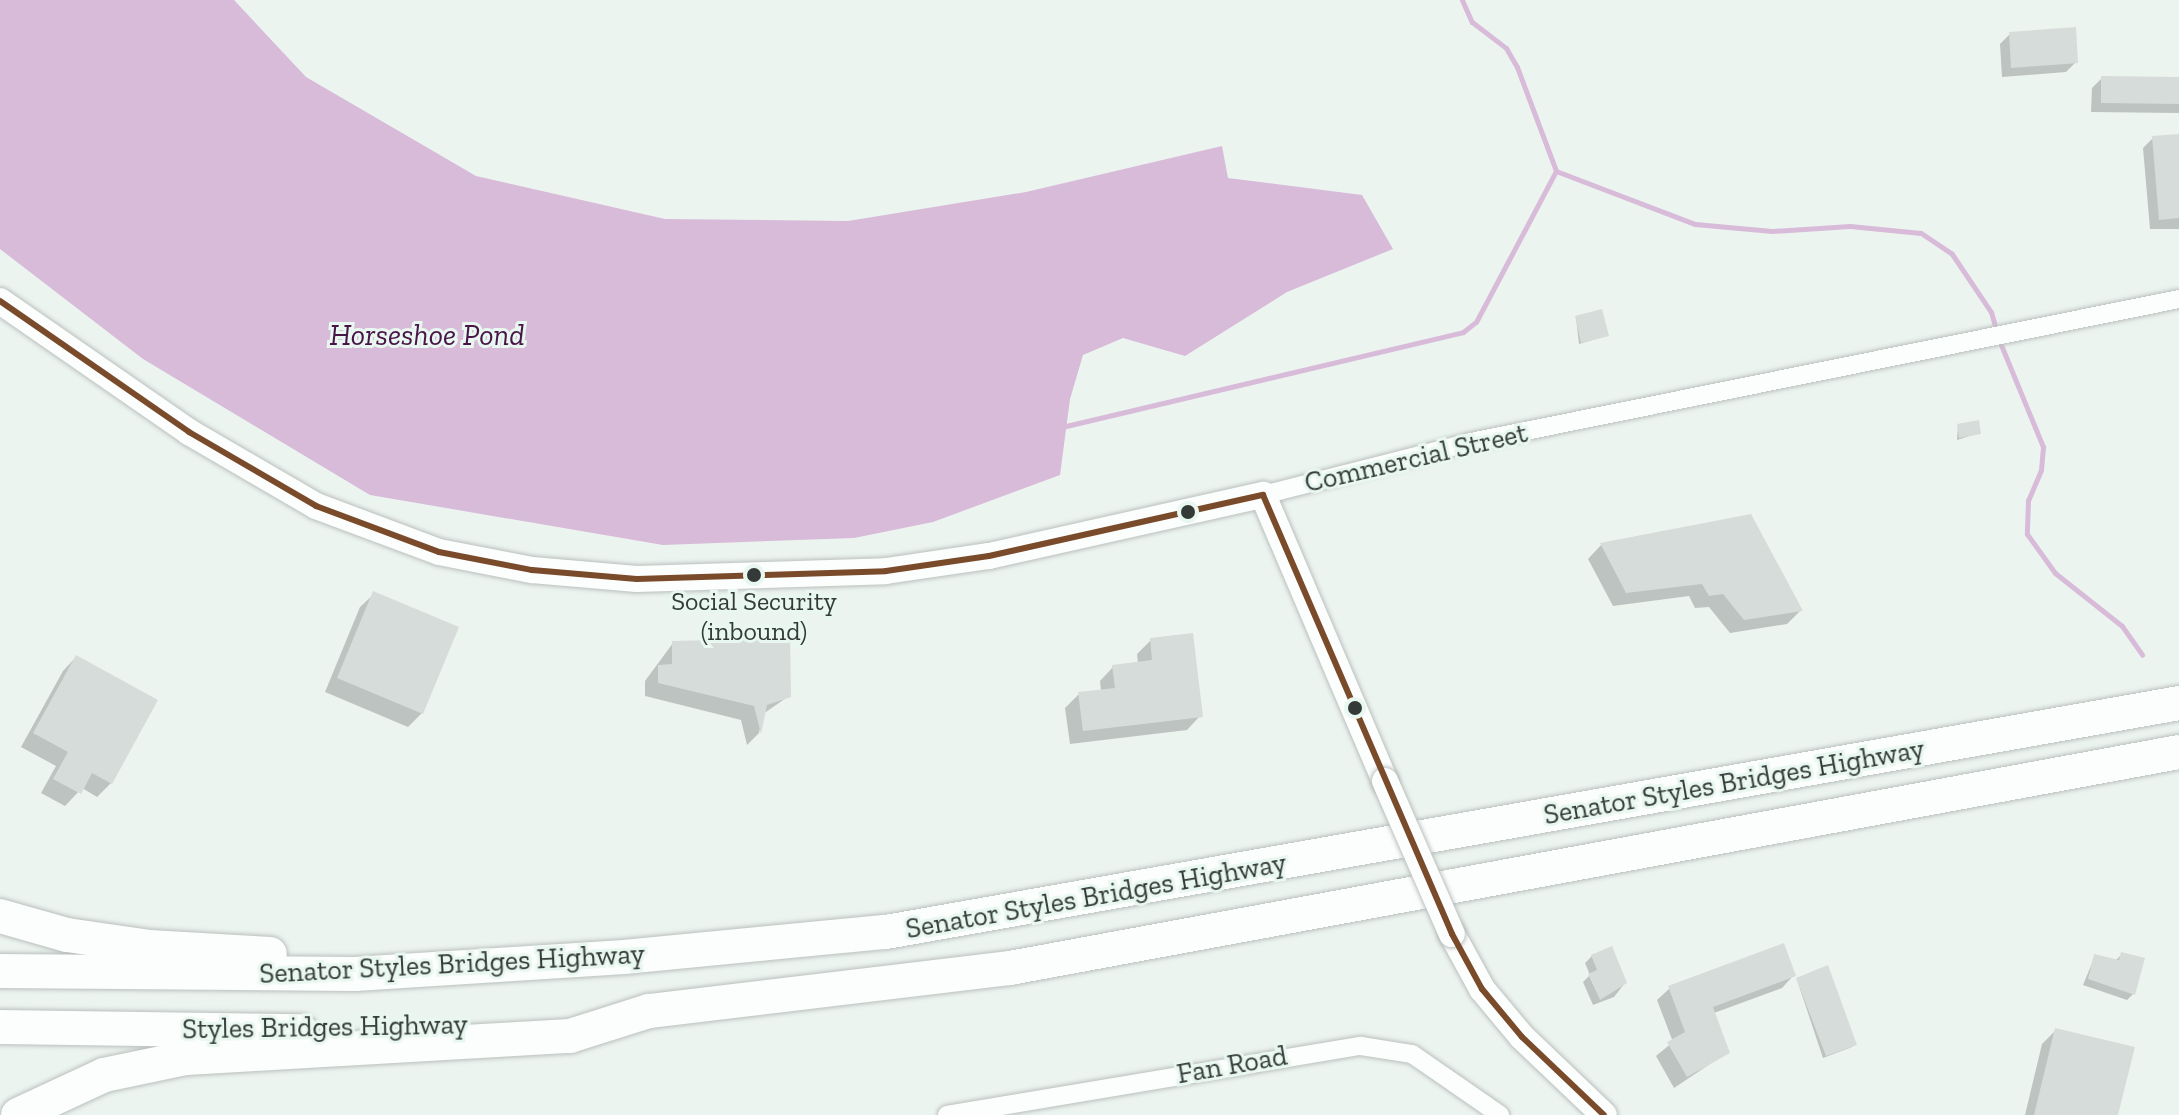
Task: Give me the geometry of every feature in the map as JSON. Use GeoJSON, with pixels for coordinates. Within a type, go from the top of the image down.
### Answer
{"type":"FeatureCollection","features":[{"type":"Feature","properties":{"kind":"highway","name":"Senator Styles Bridges Highway"},"geometry":{"type":"LineString","coordinates":[[0,971],[355,974],[639,956],[990,916],[2179,703]]}},
{"type":"Feature","properties":{"kind":"highway"},"geometry":{"type":"LineString","coordinates":[[18,1115],[104,1075],[186,1058],[570,1036],[608,1029],[649,1011],[1010,968],[2179,752]]}},
{"type":"Feature","properties":{"kind":"highway"},"geometry":{"type":"LineString","coordinates":[[0,916],[67,935],[150,947],[416,956],[482,965]]}},
{"type":"Feature","properties":{"kind":"highway","name":"Styles Bridges Highway"},"geometry":{"type":"LineString","coordinates":[[0,1027],[285,1031],[649,1011]]}},
{"type":"Feature","properties":{"kind":"street","name":"Commercial Street"},"geometry":{"type":"LineString","coordinates":[[0,301],[189,432],[316,506],[439,552],[532,570],[637,579],[886,571],[989,556],[1263,495],[1471,442],[2179,299]]}},
{"type":"Feature","properties":{"kind":"street"},"geometry":{"type":"LineString","coordinates":[[1263,495],[1452,934],[1482,989],[1522,1037],[1604,1115]]}},
{"type":"Feature","properties":{"kind":"street","name":"Fan Road"},"geometry":{"type":"LineString","coordinates":[[947,1115],[1361,1046],[1412,1054],[1500,1115]]}},
{"type":"Feature","properties":{"kind":"water","name":"Horseshoe Pond"},"geometry":{"type":"Polygon","coordinates":[[[0,0],[234,0],[306,77],[476,176],[665,219],[848,221],[1026,192],[1222,146],[1228,178],[1362,195],[1393,249],[1287,292],[1185,356],[1123,338],[1083,355],[1070,399],[1060,475],[933,522],[854,538],[663,545],[370,495],[143,359],[0,249],[0,0]]]}},
{"type":"Feature","properties":{"kind":"building"},"geometry":{"type":"Polygon","coordinates":[[[2076,27],[2078,63],[2011,68],[2009,32],[2076,27]]]}},
{"type":"Feature","properties":{"kind":"building"},"geometry":{"type":"Polygon","coordinates":[[[2101,76],[2179,77],[2179,104],[2101,103],[2101,76]]]}},
{"type":"Feature","properties":{"kind":"building"},"geometry":{"type":"Polygon","coordinates":[[[2179,134],[2179,218],[2159,220],[2152,136],[2179,134]]]}},
{"type":"Feature","properties":{"kind":"building"},"geometry":{"type":"Polygon","coordinates":[[[1602,309],[1609,336],[1581,343],[1575,316],[1602,309]]]}},
{"type":"Feature","properties":{"kind":"building"},"geometry":{"type":"Polygon","coordinates":[[[1979,420],[1981,434],[1959,438],[1957,424],[1979,420]]]}},
{"type":"Feature","properties":{"kind":"building"},"geometry":{"type":"Polygon","coordinates":[[[1751,514],[1803,611],[1744,620],[1723,594],[1709,596],[1702,584],[1626,593],[1600,543],[1751,514]]]}},
{"type":"Feature","properties":{"kind":"building"},"geometry":{"type":"Polygon","coordinates":[[[373,591],[459,627],[423,714],[337,678],[373,591]]]}},
{"type":"Feature","properties":{"kind":"building"},"geometry":{"type":"Polygon","coordinates":[[[1193,633],[1203,717],[1083,731],[1078,692],[1115,688],[1112,665],[1152,660],[1150,638],[1193,633]]]}},
{"type":"Feature","properties":{"kind":"building"},"geometry":{"type":"Polygon","coordinates":[[[790,638],[791,697],[767,705],[761,734],[754,706],[658,683],[658,665],[672,664],[672,641],[790,638]]]}},
{"type":"Feature","properties":{"kind":"building"},"geometry":{"type":"Polygon","coordinates":[[[76,655],[158,700],[112,784],[92,773],[81,794],[53,779],[68,752],[33,733],[76,655]]]}},
{"type":"Feature","properties":{"kind":"building"},"geometry":{"type":"Polygon","coordinates":[[[1784,943],[1796,976],[1713,1007],[1730,1053],[1687,1077],[1667,1042],[1685,1032],[1668,986],[1784,943]]]}},
{"type":"Feature","properties":{"kind":"building"},"geometry":{"type":"Polygon","coordinates":[[[1612,946],[1627,983],[1600,1000],[1588,974],[1597,970],[1591,955],[1612,946]]]}},
{"type":"Feature","properties":{"kind":"building"},"geometry":{"type":"Polygon","coordinates":[[[2121,952],[2145,958],[2135,995],[2088,979],[2094,954],[2119,960],[2121,952]]]}},
{"type":"Feature","properties":{"kind":"building"},"geometry":{"type":"Polygon","coordinates":[[[1828,965],[1857,1045],[1826,1056],[1796,978],[1828,965]]]}},
{"type":"Feature","properties":{"kind":"building"},"geometry":{"type":"Polygon","coordinates":[[[2055,1028],[2135,1047],[2118,1115],[2034,1115],[2055,1028]]]}},
{"type":"Feature","properties":{"kind":"waterway"},"geometry":{"type":"LineString","coordinates":[[1462,0],[1472,22],[1506,48],[1517,67],[1556,171],[1695,224],[1772,231],[1850,226],[1921,233],[1952,254],[1991,312],[1996,330]]}},
{"type":"Feature","properties":{"kind":"waterway"},"geometry":{"type":"LineString","coordinates":[[1066,426],[1463,332],[1476,322],[1556,171]]}},
{"type":"Feature","properties":{"kind":"waterway"},"geometry":{"type":"LineString","coordinates":[[1999,340],[2043,447],[2041,470],[2028,500],[2027,534],[2055,573],[2122,626],[2142,655]]}},
{"type":"Feature","properties":{"kind":"transit line"},"geometry":{"type":"LineString","coordinates":[[0,301],[189,432],[316,506],[439,552],[532,570],[637,579],[886,571],[989,556],[1263,495],[1452,934],[1482,989],[1522,1037],[1604,1115]]}},
{"type":"Feature","properties":{"kind":"place","name":"Social Security (inbound)"},"geometry":{"type":"Point","coordinates":[754,575]}}]}
